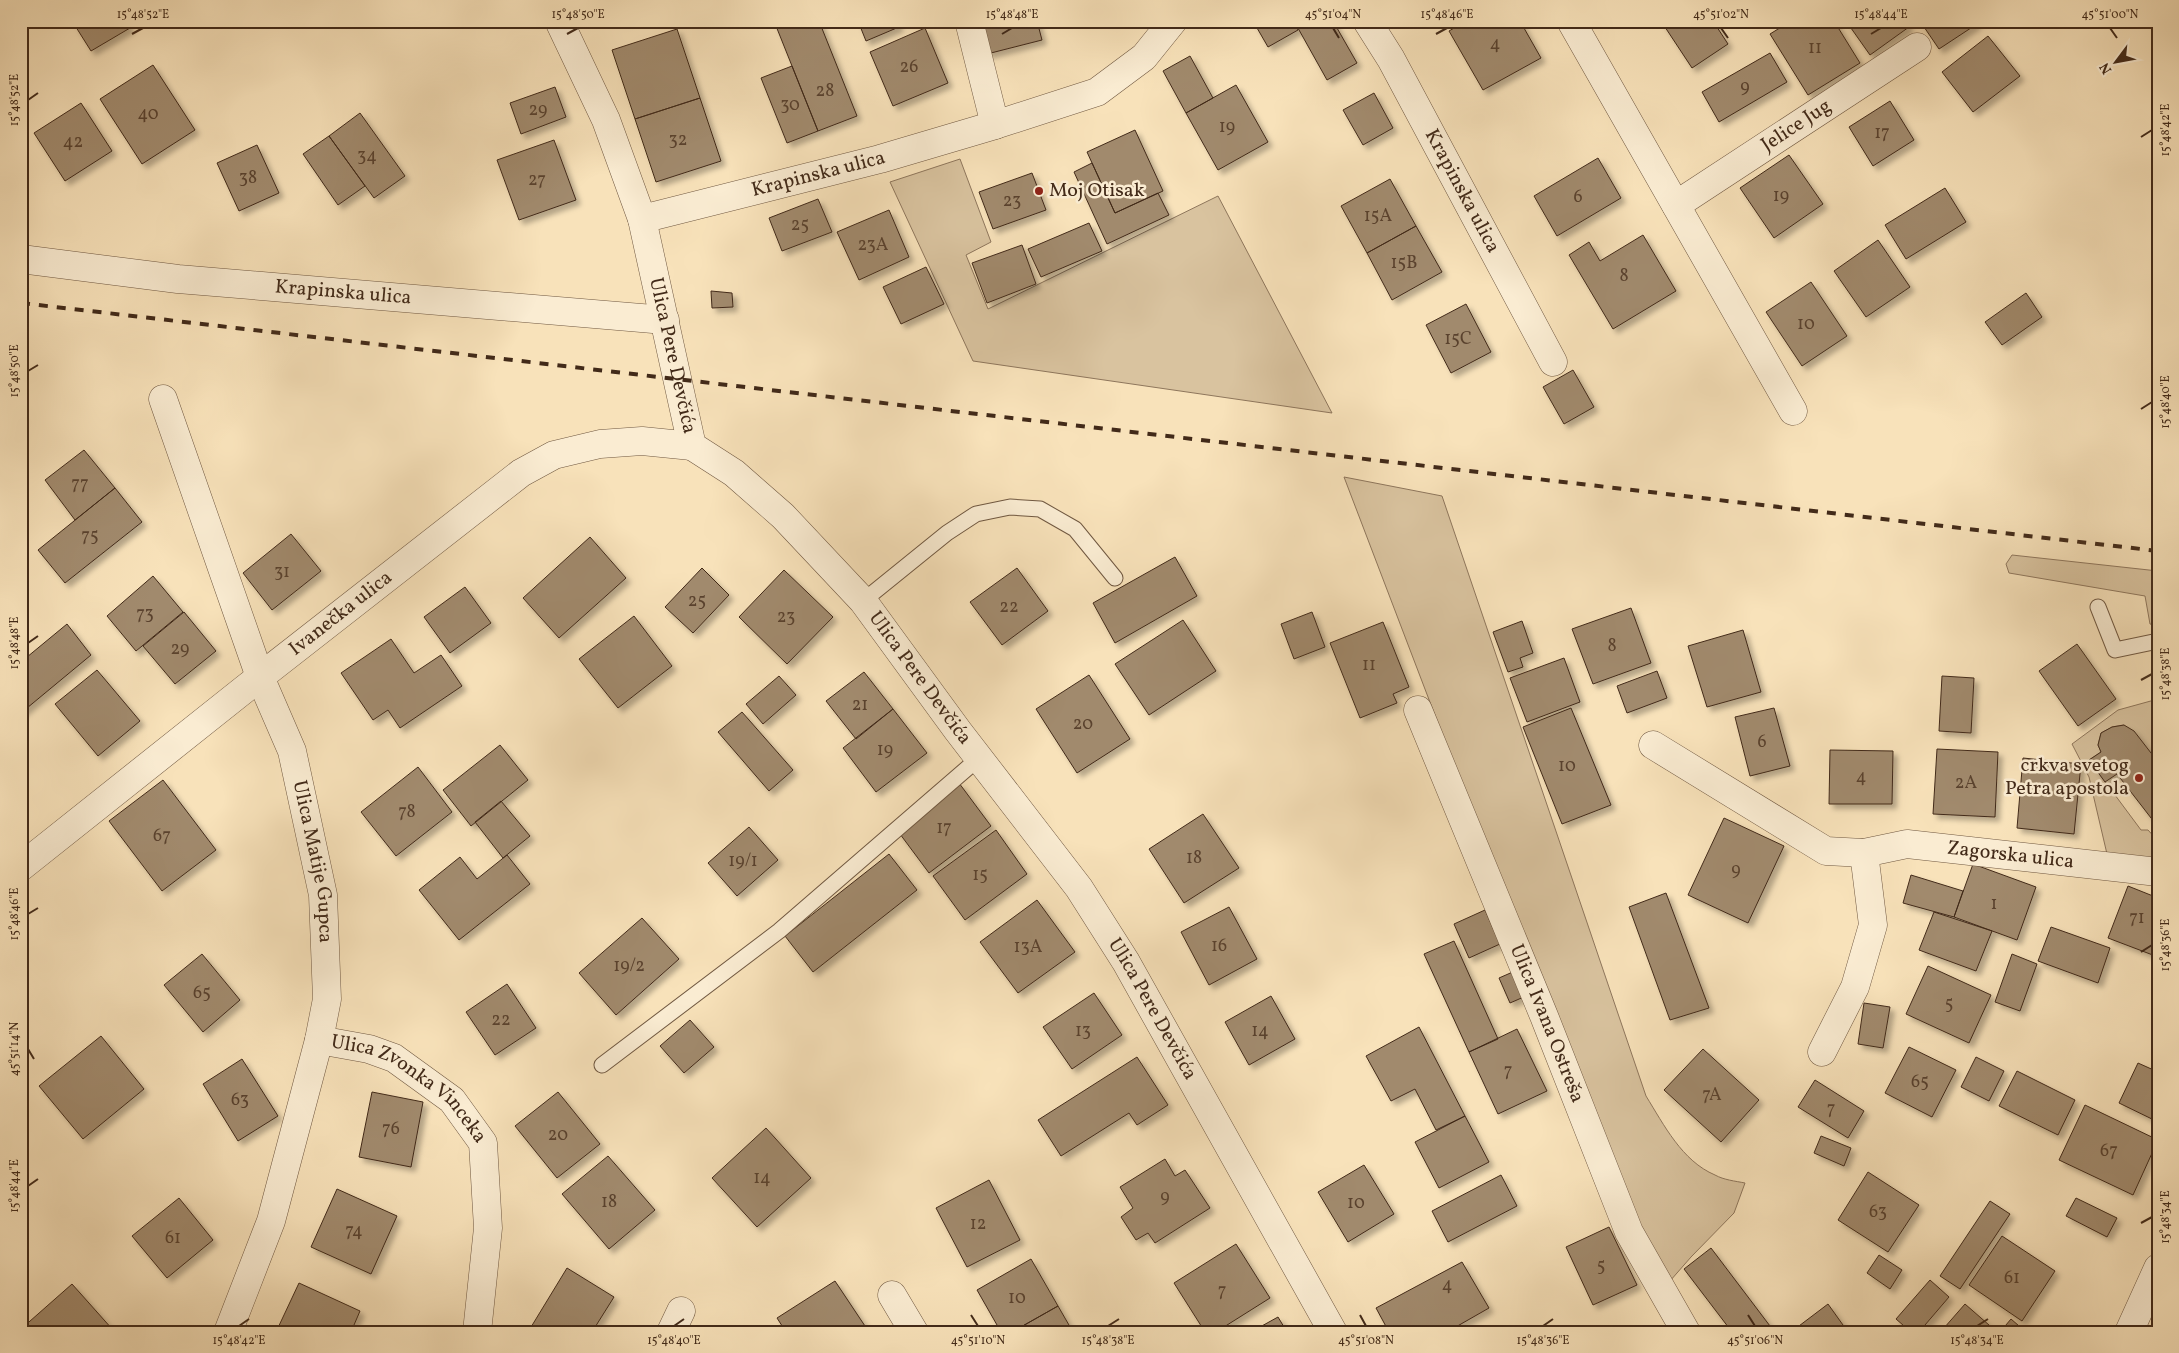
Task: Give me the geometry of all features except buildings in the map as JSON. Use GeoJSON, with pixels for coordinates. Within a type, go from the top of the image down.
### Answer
{"type":"FeatureCollection","features":[{"type":"Feature","properties":{"kind":"street","name":"Ulica Pere Devčića"},"geometry":{"type":"LineString","coordinates":[[558,21],[606,120],[642,220],[692,446],[734,473],[783,516],[863,601],[979,758],[1079,888],[1126,962],[1333,1332]]}},
{"type":"Feature","properties":{"kind":"street"},"geometry":{"type":"LineString","coordinates":[[968,21],[995,125]]}},
{"type":"Feature","properties":{"kind":"street","name":"Krapinska ulica"},"geometry":{"type":"LineString","coordinates":[[642,220],[880,159],[1097,92],[1144,58],[1173,21]]}},
{"type":"Feature","properties":{"kind":"street","name":"Krapinska ulica"},"geometry":{"type":"LineString","coordinates":[[1367,21],[1391,59],[1553,362]]}},
{"type":"Feature","properties":{"kind":"street"},"geometry":{"type":"LineString","coordinates":[[1571,21],[1793,411]]}},
{"type":"Feature","properties":{"kind":"street","name":"Jelice Jug"},"geometry":{"type":"LineString","coordinates":[[1676,205],[1917,46]]}},
{"type":"Feature","properties":{"kind":"street","name":"Krapinska ulica"},"geometry":{"type":"LineString","coordinates":[[21,259],[178,279],[665,320]]}},
{"type":"Feature","properties":{"kind":"street","name":"Ulica Matije Gupca"},"geometry":{"type":"LineString","coordinates":[[163,399],[260,677],[292,751],[323,894],[327,999],[319,1040],[271,1221],[228,1332]]}},
{"type":"Feature","properties":{"kind":"street","name":"Ivanečka ulica"},"geometry":{"type":"LineString","coordinates":[[21,867],[521,473],[554,456],[600,444],[642,441],[692,446]]}},
{"type":"Feature","properties":{"kind":"street","name":"Ulica Ivana Ostreša"},"geometry":{"type":"LineString","coordinates":[[1418,710],[1544,1016],[1629,1232],[1686,1332]]}},
{"type":"Feature","properties":{"kind":"street","name":"Zagorska ulica"},"geometry":{"type":"LineString","coordinates":[[1653,746],[1826,851],[1864,853],[1907,844],[2158,872]]}},
{"type":"Feature","properties":{"kind":"street"},"geometry":{"type":"LineString","coordinates":[[1822,1052],[1855,987],[1873,925],[1864,853]]}},
{"type":"Feature","properties":{"kind":"street","name":"Ulica Zvonka Vinceka"},"geometry":{"type":"LineString","coordinates":[[319,1040],[369,1049],[394,1058],[452,1100],[483,1143],[488,1228],[477,1332]]}},
{"type":"Feature","properties":{"kind":"street"},"geometry":{"type":"LineString","coordinates":[[2129,1332],[2158,1268]]}},
{"type":"Feature","properties":{"kind":"street"},"geometry":{"type":"LineString","coordinates":[[892,1295],[914,1332]]}},
{"type":"Feature","properties":{"kind":"lane"},"geometry":{"type":"LineString","coordinates":[[863,601],[947,532],[976,514],[1010,507],[1040,510],[1075,529],[1115,578]]}},
{"type":"Feature","properties":{"kind":"lane"},"geometry":{"type":"LineString","coordinates":[[2098,607],[2115,650],[2158,641]]}},
{"type":"Feature","properties":{"kind":"lane"},"geometry":{"type":"LineString","coordinates":[[602,1065],[779,931],[979,758]]}},
{"type":"Feature","properties":{"kind":"shaded area"},"geometry":{"type":"Polygon","coordinates":[[[960,159],[991,242],[966,255],[988,309],[1218,196],[1332,413],[973,361],[890,182],[960,159]]]}},
{"type":"Feature","properties":{"kind":"shaded area"},"geometry":{"type":"Polygon","coordinates":[[[1344,477],[1442,496],[1646,1096],[1667,1130],[1693,1161],[1718,1177],[1745,1183],[1734,1213],[1670,1281],[1634,1213],[1462,786],[1344,477]]]}},
{"type":"Feature","properties":{"kind":"shaded area"},"geometry":{"type":"Polygon","coordinates":[[[2012,555],[2158,571],[2158,626],[2150,624],[2145,596],[2009,573],[2006,564],[2012,555]]]}},
{"type":"Feature","properties":{"kind":"shaded area"},"geometry":{"type":"Polygon","coordinates":[[[2158,699],[2158,762],[2124,725],[2112,727],[2101,733],[2098,745],[2101,752],[2089,760],[2141,830],[2148,830],[2158,841],[2158,864],[2107,854],[2089,777],[2072,744],[2118,710],[2158,699]]]}},
{"type":"Feature","properties":{"kind":"railway"},"geometry":{"type":"LineString","coordinates":[[21,303],[2158,551]]}},
{"type":"Feature","properties":{"kind":"place","name":"Moj Otisak"},"geometry":{"type":"Point","coordinates":[1039,191]}},
{"type":"Feature","properties":{"kind":"place","name":"crkva svetog Petra apostola"},"geometry":{"type":"Point","coordinates":[2139,778]}}]}
